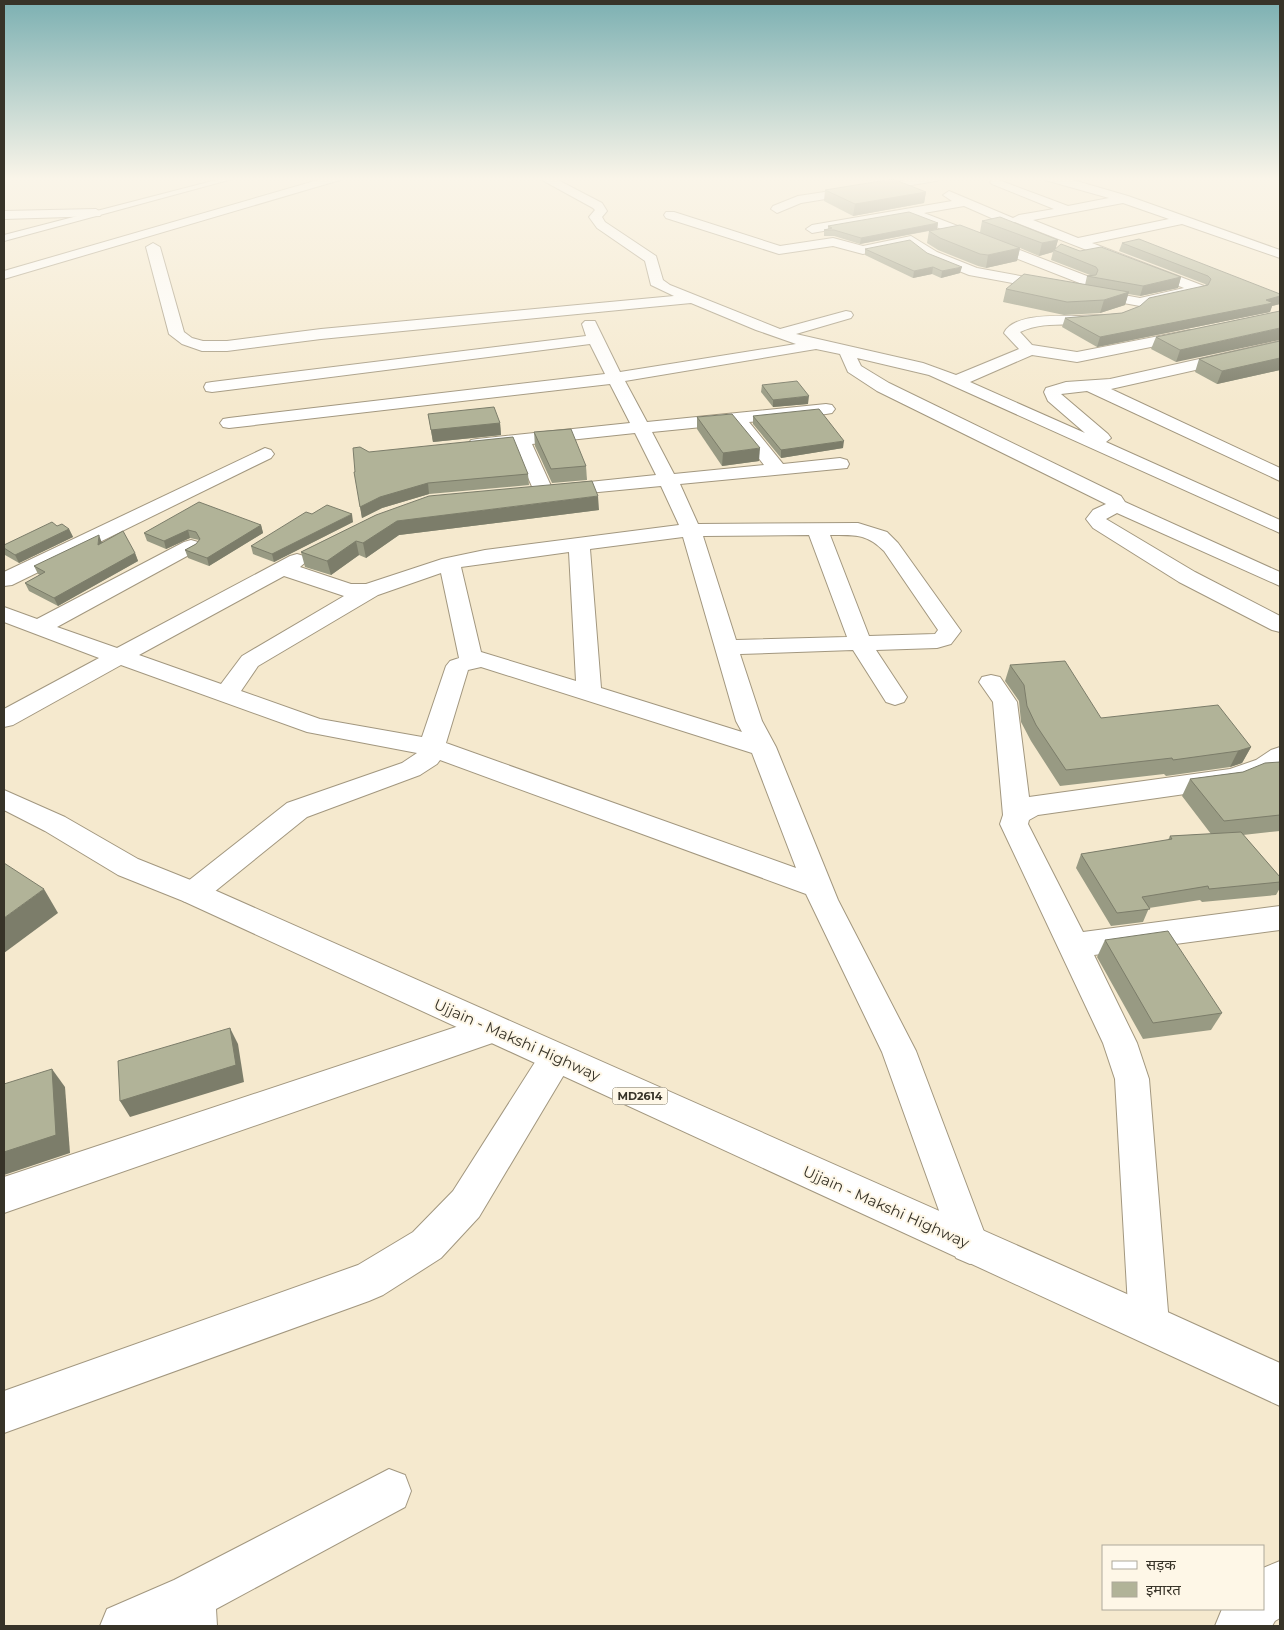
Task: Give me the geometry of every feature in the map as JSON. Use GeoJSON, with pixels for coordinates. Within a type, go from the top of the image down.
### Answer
{"type":"FeatureCollection","features":[{"type":"Feature","properties":{"kind":"main road"},"geometry":{"type":"LineString","coordinates":[[4,275],[76,254]]}},
{"type":"Feature","properties":{"kind":"main road"},"geometry":{"type":"LineString","coordinates":[[155,254],[177,334],[187,341],[202,346],[227,346],[321,334],[695,298]]}},
{"type":"Feature","properties":{"kind":"main road"},"geometry":{"type":"LineString","coordinates":[[643,254],[651,260],[656,282],[665,288],[695,298],[779,334],[817,345],[912,364],[957,382],[1280,527]]}},
{"type":"Feature","properties":{"kind":"main road"},"geometry":{"type":"LineString","coordinates":[[931,254],[974,272],[1140,302],[1199,289],[1109,254]]}},
{"type":"Feature","properties":{"kind":"main road"},"geometry":{"type":"LineString","coordinates":[[1020,254],[1140,302]]}},
{"type":"Feature","properties":{"kind":"main road"},"geometry":{"type":"LineString","coordinates":[[973,266],[1020,254]]}},
{"type":"Feature","properties":{"kind":"main road"},"geometry":{"type":"LineString","coordinates":[[1140,302],[1136,308],[1119,314],[1094,320],[1045,320],[1018,326],[1012,333],[1027,349],[1069,357],[1084,357],[1209,332]]}},
{"type":"Feature","properties":{"kind":"main road"},"geometry":{"type":"LineString","coordinates":[[779,334],[846,316]]}},
{"type":"Feature","properties":{"kind":"main road"},"geometry":{"type":"LineString","coordinates":[[212,387],[592,332],[691,530],[725,647],[751,720],[818,887],[899,1051],[970,1245]]}},
{"type":"Feature","properties":{"kind":"main road"},"geometry":{"type":"LineString","coordinates":[[229,424],[615,378],[817,345]]}},
{"type":"Feature","properties":{"kind":"main road"},"geometry":{"type":"LineString","coordinates":[[1123,457],[1054,397],[1052,392],[1066,387],[1110,384],[1280,346]]}},
{"type":"Feature","properties":{"kind":"main road"},"geometry":{"type":"LineString","coordinates":[[957,382],[1022,354],[1027,349]]}},
{"type":"Feature","properties":{"kind":"main road"},"geometry":{"type":"LineString","coordinates":[[846,351],[860,373],[1114,500],[1117,506],[1280,580]]}},
{"type":"Feature","properties":{"kind":"main road"},"geometry":{"type":"LineString","coordinates":[[1091,386],[1280,476]]}},
{"type":"Feature","properties":{"kind":"main road"},"geometry":{"type":"LineString","coordinates":[[456,446],[826,409]]}},
{"type":"Feature","properties":{"kind":"main road"},"geometry":{"type":"LineString","coordinates":[[736,418],[777,469]]}},
{"type":"Feature","properties":{"kind":"main road"},"geometry":{"type":"LineString","coordinates":[[521,440],[534,492],[840,464]]}},
{"type":"Feature","properties":{"kind":"main road"},"geometry":{"type":"LineString","coordinates":[[4,580],[265,454]]}},
{"type":"Feature","properties":{"kind":"main road"},"geometry":{"type":"LineString","coordinates":[[1117,506],[1100,514],[1096,519],[1100,524],[1188,577],[1280,625]]}},
{"type":"Feature","properties":{"kind":"main road"},"geometry":{"type":"LineString","coordinates":[[282,568],[356,592],[370,590],[449,563],[485,556],[691,530],[858,529],[880,536],[890,547],[950,631],[943,639],[937,642],[725,647]]}},
{"type":"Feature","properties":{"kind":"main road"},"geometry":{"type":"LineString","coordinates":[[817,530],[861,644],[895,697]]}},
{"type":"Feature","properties":{"kind":"main road"},"geometry":{"type":"LineString","coordinates":[[579,545],[589,693]]}},
{"type":"Feature","properties":{"kind":"main road"},"geometry":{"type":"LineString","coordinates":[[38,628],[191,546]]}},
{"type":"Feature","properties":{"kind":"main road"},"geometry":{"type":"LineString","coordinates":[[4,719],[315,551]]}},
{"type":"Feature","properties":{"kind":"main road"},"geometry":{"type":"LineString","coordinates":[[449,563],[471,661]]}},
{"type":"Feature","properties":{"kind":"main road"},"geometry":{"type":"LineString","coordinates":[[226,694],[250,661],[370,590]]}},
{"type":"Feature","properties":{"kind":"main road"},"geometry":{"type":"LineString","coordinates":[[4,614],[38,628],[316,726],[431,747],[818,887]]}},
{"type":"Feature","properties":{"kind":"main road"},"geometry":{"type":"LineString","coordinates":[[193,893],[297,810],[411,769],[428,758],[458,666],[471,661],[481,659],[589,693],[751,720]]}},
{"type":"Feature","properties":{"kind":"main road"},"geometry":{"type":"LineString","coordinates":[[991,682],[1005,702],[1017,815],[1014,824],[1120,1043],[1132,1079],[1149,1324]]}},
{"type":"Feature","properties":{"kind":"main road"},"geometry":{"type":"LineString","coordinates":[[1017,815],[1031,806],[1234,778],[1265,766],[1280,756]]}},
{"type":"Feature","properties":{"kind":"main road","name":"Ujjain - Makshi Highway"},"geometry":{"type":"LineString","coordinates":[[4,799],[55,824],[128,867],[193,893],[970,1245],[1149,1324],[1280,1385]]}},
{"type":"Feature","properties":{"kind":"main road"},"geometry":{"type":"LineString","coordinates":[[1074,945],[1280,918]]}},
{"type":"Feature","properties":{"kind":"main road"},"geometry":{"type":"LineString","coordinates":[[4,1195],[492,1029]]}},
{"type":"Feature","properties":{"kind":"main road"},"geometry":{"type":"LineString","coordinates":[[4,1412],[369,1281],[427,1245],[466,1204],[556,1058]]}},
{"type":"Feature","properties":{"kind":"main road"},"geometry":{"type":"LineString","coordinates":[[124,1626],[192,1611],[389,1491]]}},
{"type":"Feature","properties":{"kind":"main road"},"geometry":{"type":"LineString","coordinates":[[1264,1601],[1280,1584]]}},
{"type":"Feature","properties":{"kind":"building"},"geometry":{"type":"Polygon","coordinates":[[[876,254],[930,254],[962,267],[942,271],[933,267],[914,271],[876,254]]]}},
{"type":"Feature","properties":{"kind":"building"},"geometry":{"type":"Polygon","coordinates":[[[1064,254],[1120,254],[1181,277],[1143,286],[1087,276],[1096,275],[1098,270],[1096,267],[1064,254]]]}},
{"type":"Feature","properties":{"kind":"building"},"geometry":{"type":"Polygon","coordinates":[[[1151,254],[1178,254],[1280,294],[1280,296],[1266,300],[1273,303],[1100,337],[1065,318],[1122,313],[1140,306],[1149,298],[1208,285],[1211,279],[1208,276],[1151,254]]]}},
{"type":"Feature","properties":{"kind":"building"},"geometry":{"type":"Polygon","coordinates":[[[1024,274],[1129,292],[1104,300],[1067,302],[1006,289],[1024,274]]]}},
{"type":"Feature","properties":{"kind":"building"},"geometry":{"type":"Polygon","coordinates":[[[1280,311],[1280,328],[1180,350],[1156,337],[1280,311]]]}},
{"type":"Feature","properties":{"kind":"building"},"geometry":{"type":"Polygon","coordinates":[[[1280,341],[1280,358],[1222,371],[1199,359],[1280,341]]]}},
{"type":"Feature","properties":{"kind":"building"},"geometry":{"type":"Polygon","coordinates":[[[797,381],[809,396],[773,400],[762,385],[797,381]]]}},
{"type":"Feature","properties":{"kind":"building"},"geometry":{"type":"Polygon","coordinates":[[[494,407],[500,423],[431,430],[428,414],[494,407]]]}},
{"type":"Feature","properties":{"kind":"building"},"geometry":{"type":"Polygon","coordinates":[[[819,409],[844,441],[781,450],[753,416],[819,409]]]}},
{"type":"Feature","properties":{"kind":"building"},"geometry":{"type":"Polygon","coordinates":[[[732,414],[760,448],[723,453],[697,417],[732,414]]]}},
{"type":"Feature","properties":{"kind":"building"},"geometry":{"type":"Polygon","coordinates":[[[571,429],[586,466],[551,469],[534,432],[571,429]]]}},
{"type":"Feature","properties":{"kind":"building"},"geometry":{"type":"Polygon","coordinates":[[[513,437],[528,474],[428,483],[380,497],[360,507],[354,472],[353,448],[360,447],[369,452],[513,437]]]}},
{"type":"Feature","properties":{"kind":"building"},"geometry":{"type":"Polygon","coordinates":[[[592,481],[598,496],[397,521],[363,543],[356,541],[327,561],[301,552],[376,515],[429,496],[592,481]]]}},
{"type":"Feature","properties":{"kind":"building"},"geometry":{"type":"Polygon","coordinates":[[[199,502],[261,525],[207,558],[185,550],[196,544],[200,539],[196,532],[188,530],[164,541],[144,533],[199,502]]]}},
{"type":"Feature","properties":{"kind":"building"},"geometry":{"type":"Polygon","coordinates":[[[327,505],[352,514],[272,554],[251,546],[306,512],[312,514],[327,505]]]}},
{"type":"Feature","properties":{"kind":"building"},"geometry":{"type":"Polygon","coordinates":[[[52,522],[57,526],[62,524],[69,529],[15,555],[4,548],[4,545],[52,522]]]}},
{"type":"Feature","properties":{"kind":"building"},"geometry":{"type":"Polygon","coordinates":[[[123,531],[135,553],[54,598],[25,583],[45,572],[34,566],[99,535],[98,545],[123,531]]]}},
{"type":"Feature","properties":{"kind":"building"},"geometry":{"type":"Polygon","coordinates":[[[1065,661],[1101,718],[1218,705],[1251,747],[1238,751],[1173,760],[1172,758],[1066,770],[1036,725],[1027,706],[1024,685],[1010,665],[1065,661]]]}},
{"type":"Feature","properties":{"kind":"building"},"geometry":{"type":"Polygon","coordinates":[[[1280,762],[1280,815],[1224,821],[1190,779],[1243,772],[1265,763],[1280,762]]]}},
{"type":"Feature","properties":{"kind":"building"},"geometry":{"type":"Polygon","coordinates":[[[1241,832],[1280,877],[1280,882],[1209,889],[1208,886],[1142,897],[1150,909],[1117,913],[1081,854],[1172,839],[1170,836],[1241,832]]]}},
{"type":"Feature","properties":{"kind":"building"},"geometry":{"type":"Polygon","coordinates":[[[4,863],[44,889],[4,918],[4,863]]]}},
{"type":"Feature","properties":{"kind":"building"},"geometry":{"type":"Polygon","coordinates":[[[1168,931],[1222,1013],[1153,1023],[1105,940],[1168,931]]]}},
{"type":"Feature","properties":{"kind":"building"},"geometry":{"type":"Polygon","coordinates":[[[230,1028],[236,1065],[120,1101],[118,1061],[230,1028]]]}},
{"type":"Feature","properties":{"kind":"building"},"geometry":{"type":"Polygon","coordinates":[[[52,1069],[56,1135],[4,1152],[4,1084],[52,1069]]]}}]}
